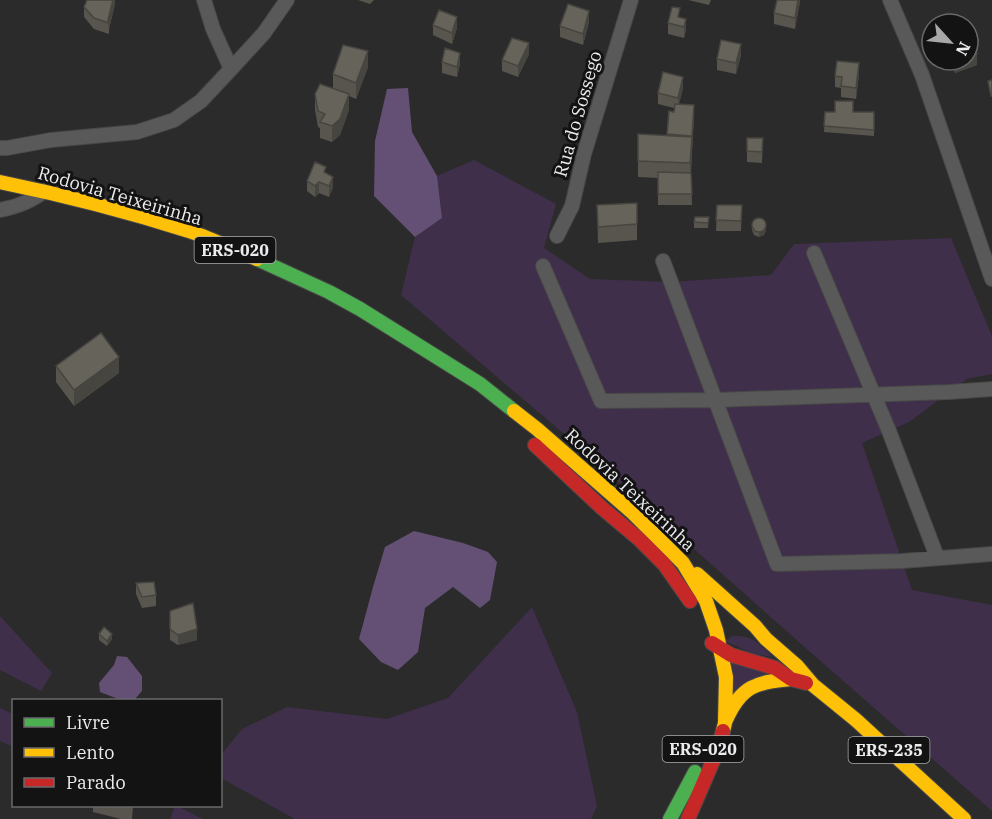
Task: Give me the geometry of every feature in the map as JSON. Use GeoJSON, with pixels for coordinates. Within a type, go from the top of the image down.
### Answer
{"type":"FeatureCollection","features":[{"type":"Feature","properties":{"kind":"main road","name":"Rodovia Teixeirinha"},"geometry":{"type":"LineString","coordinates":[[0,182],[134,214],[191,232],[267,263],[328,292],[480,384],[537,429],[633,513],[683,563],[706,601],[716,630],[726,676],[725,723],[712,764],[688,819]]}},
{"type":"Feature","properties":{"kind":"main road","name":"Rodovia Teixeirinha"},"geometry":{"type":"LineString","coordinates":[[451,367],[602,508],[640,540],[664,564],[681,586],[695,610],[710,654],[714,696],[712,707]]}},
{"type":"Feature","properties":{"kind":"main road","name":"ERS-235"},"geometry":{"type":"LineString","coordinates":[[683,563],[755,626],[766,639],[797,666],[813,685],[856,720],[964,819]]}},
{"type":"Feature","properties":{"kind":"main road"},"geometry":{"type":"LineString","coordinates":[[713,679],[722,638],[727,634],[737,632],[766,639]]}},
{"type":"Feature","properties":{"kind":"main road"},"geometry":{"type":"LineString","coordinates":[[705,637],[719,648]]}},
{"type":"Feature","properties":{"kind":"main road","name":"ERS-235"},"geometry":{"type":"LineString","coordinates":[[719,648],[731,655],[775,668],[791,679],[813,685]]}},
{"type":"Feature","properties":{"kind":"main road"},"geometry":{"type":"LineString","coordinates":[[725,723],[735,702],[747,691],[761,683],[791,679]]}},
{"type":"Feature","properties":{"kind":"main road","name":"ERS-020"},"geometry":{"type":"LineString","coordinates":[[670,819],[685,793],[703,748]]}},
{"type":"Feature","properties":{"kind":"street"},"geometry":{"type":"LineString","coordinates":[[204,0],[213,29],[231,69]]}},
{"type":"Feature","properties":{"kind":"street"},"geometry":{"type":"LineString","coordinates":[[0,148],[51,140],[137,132],[174,120],[201,100],[231,69],[264,33],[287,0]]}},
{"type":"Feature","properties":{"kind":"street","name":"Rua do Sossego"},"geometry":{"type":"LineString","coordinates":[[557,236],[572,206],[584,154],[631,0]]}},
{"type":"Feature","properties":{"kind":"street"},"geometry":{"type":"LineString","coordinates":[[890,0],[922,75],[992,279]]}},
{"type":"Feature","properties":{"kind":"street"},"geometry":{"type":"LineString","coordinates":[[0,210],[33,200],[44,191]]}},
{"type":"Feature","properties":{"kind":"street"},"geometry":{"type":"LineString","coordinates":[[814,253],[874,394],[937,557]]}},
{"type":"Feature","properties":{"kind":"street"},"geometry":{"type":"LineString","coordinates":[[663,261],[777,564],[902,561],[992,554]]}},
{"type":"Feature","properties":{"kind":"street"},"geometry":{"type":"LineString","coordinates":[[543,266],[601,400],[715,400],[992,389]]}},
{"type":"Feature","properties":{"kind":"shaded area"},"geometry":{"type":"Polygon","coordinates":[[[408,88],[412,132],[437,176],[442,218],[415,237],[374,196],[375,141],[387,89],[408,88]]]}},
{"type":"Feature","properties":{"kind":"shaded area"},"geometry":{"type":"Polygon","coordinates":[[[474,160],[556,204],[544,248],[590,279],[671,282],[771,275],[794,244],[951,238],[992,336],[992,374],[967,379],[909,422],[862,443],[912,590],[992,605],[992,811],[570,439],[401,295],[415,237],[442,218],[437,176],[474,160]]]}},
{"type":"Feature","properties":{"kind":"shaded area"},"geometry":{"type":"Polygon","coordinates":[[[414,531],[463,543],[488,552],[497,562],[490,600],[480,608],[453,587],[425,608],[418,652],[398,670],[381,662],[359,639],[385,547],[414,531]]]}},
{"type":"Feature","properties":{"kind":"shaded area"},"geometry":{"type":"Polygon","coordinates":[[[532,607],[577,712],[597,806],[591,819],[295,819],[222,779],[222,754],[242,729],[287,707],[387,719],[448,698],[532,607]]]}},
{"type":"Feature","properties":{"kind":"shaded area"},"geometry":{"type":"Polygon","coordinates":[[[0,616],[52,673],[41,691],[0,670],[0,616]]]}},
{"type":"Feature","properties":{"kind":"shaded area"},"geometry":{"type":"Polygon","coordinates":[[[732,636],[750,639],[773,657],[754,654],[725,641],[732,636]]]}},
{"type":"Feature","properties":{"kind":"shaded area"},"geometry":{"type":"Polygon","coordinates":[[[117,656],[127,657],[142,676],[142,691],[135,699],[118,699],[100,692],[99,683],[114,665],[117,656]]]}},
{"type":"Feature","properties":{"kind":"shaded area"},"geometry":{"type":"Polygon","coordinates":[[[730,662],[768,672],[733,695],[730,662]]]}},
{"type":"Feature","properties":{"kind":"shaded area"},"geometry":{"type":"Polygon","coordinates":[[[0,708],[12,714],[12,747],[0,741],[0,708]]]}},
{"type":"Feature","properties":{"kind":"shaded area"},"geometry":{"type":"Polygon","coordinates":[[[175,807],[179,807],[203,819],[170,819],[175,807]]]}},
{"type":"Feature","properties":{"kind":"building"},"geometry":{"type":"Polygon","coordinates":[[[87,0],[113,0],[109,23],[94,18],[84,7],[87,0]]]}},
{"type":"Feature","properties":{"kind":"building"},"geometry":{"type":"Polygon","coordinates":[[[777,0],[798,0],[795,18],[774,13],[777,0]]]}},
{"type":"Feature","properties":{"kind":"building"},"geometry":{"type":"Polygon","coordinates":[[[568,4],[589,11],[583,34],[560,26],[568,4]]]}},
{"type":"Feature","properties":{"kind":"building"},"geometry":{"type":"Polygon","coordinates":[[[672,7],[680,8],[678,17],[686,19],[684,27],[668,23],[672,7]]]}},
{"type":"Feature","properties":{"kind":"building"},"geometry":{"type":"Polygon","coordinates":[[[439,10],[457,17],[452,33],[433,25],[439,10]]]}},
{"type":"Feature","properties":{"kind":"building"},"geometry":{"type":"Polygon","coordinates":[[[512,38],[529,43],[518,66],[502,60],[512,38]]]}},
{"type":"Feature","properties":{"kind":"building"},"geometry":{"type":"Polygon","coordinates":[[[721,40],[741,44],[736,63],[717,59],[721,40]]]}},
{"type":"Feature","properties":{"kind":"building"},"geometry":{"type":"Polygon","coordinates":[[[343,45],[368,51],[356,83],[333,74],[343,45]]]}},
{"type":"Feature","properties":{"kind":"building"},"geometry":{"type":"Polygon","coordinates":[[[445,48],[460,53],[457,67],[442,62],[445,48]]]}},
{"type":"Feature","properties":{"kind":"building"},"geometry":{"type":"Polygon","coordinates":[[[837,61],[859,63],[856,88],[841,86],[842,77],[835,76],[837,61]]]}},
{"type":"Feature","properties":{"kind":"building"},"geometry":{"type":"Polygon","coordinates":[[[663,72],[683,77],[678,98],[658,93],[663,72]]]}},
{"type":"Feature","properties":{"kind":"building"},"geometry":{"type":"Polygon","coordinates":[[[992,80],[992,96],[991,96],[988,81],[992,80]]]}},
{"type":"Feature","properties":{"kind":"building"},"geometry":{"type":"Polygon","coordinates":[[[320,84],[349,94],[340,119],[332,126],[320,122],[325,114],[318,111],[315,94],[320,84]]]}},
{"type":"Feature","properties":{"kind":"building"},"geometry":{"type":"Polygon","coordinates":[[[835,101],[853,101],[853,112],[874,112],[874,130],[824,126],[825,112],[835,112],[835,101]]]}},
{"type":"Feature","properties":{"kind":"building"},"geometry":{"type":"Polygon","coordinates":[[[675,104],[694,105],[692,136],[667,134],[669,111],[674,112],[675,104]]]}},
{"type":"Feature","properties":{"kind":"building"},"geometry":{"type":"Polygon","coordinates":[[[638,134],[692,137],[690,163],[638,161],[638,134]]]}},
{"type":"Feature","properties":{"kind":"building"},"geometry":{"type":"Polygon","coordinates":[[[747,138],[763,138],[762,152],[747,151],[747,138]]]}},
{"type":"Feature","properties":{"kind":"building"},"geometry":{"type":"Polygon","coordinates":[[[315,162],[326,167],[324,172],[333,177],[329,186],[319,182],[315,186],[307,181],[315,162]]]}},
{"type":"Feature","properties":{"kind":"building"},"geometry":{"type":"Polygon","coordinates":[[[658,172],[691,173],[692,194],[658,194],[658,172]]]}},
{"type":"Feature","properties":{"kind":"building"},"geometry":{"type":"Polygon","coordinates":[[[637,203],[637,224],[598,227],[597,205],[637,203]]]}},
{"type":"Feature","properties":{"kind":"building"},"geometry":{"type":"Polygon","coordinates":[[[717,205],[742,205],[741,221],[716,220],[717,205]]]}},
{"type":"Feature","properties":{"kind":"building"},"geometry":{"type":"Polygon","coordinates":[[[695,217],[709,217],[708,223],[694,222],[695,217]]]}},
{"type":"Feature","properties":{"kind":"building"},"geometry":{"type":"Polygon","coordinates":[[[759,218],[764,220],[766,225],[764,230],[759,232],[754,230],[752,225],[754,220],[759,218]]]}},
{"type":"Feature","properties":{"kind":"building"},"geometry":{"type":"Polygon","coordinates":[[[101,333],[119,357],[74,390],[56,366],[101,333]]]}},
{"type":"Feature","properties":{"kind":"building"},"geometry":{"type":"Polygon","coordinates":[[[154,582],[156,595],[142,597],[136,583],[154,582]]]}},
{"type":"Feature","properties":{"kind":"building"},"geometry":{"type":"Polygon","coordinates":[[[193,603],[197,629],[178,635],[170,629],[170,611],[193,603]]]}},
{"type":"Feature","properties":{"kind":"building"},"geometry":{"type":"Polygon","coordinates":[[[104,627],[112,634],[107,641],[99,634],[104,627]]]}},
{"type":"Feature","properties":{"kind":"traffic: fast"},"geometry":{"type":"LineString","coordinates":[[257,259],[360,309],[480,384],[514,411]]}},
{"type":"Feature","properties":{"kind":"traffic: fast"},"geometry":{"type":"LineString","coordinates":[[670,819],[695,772]]}},
{"type":"Feature","properties":{"kind":"traffic: slow"},"geometry":{"type":"LineString","coordinates":[[0,182],[48,192],[166,224],[198,234],[257,259]]}},
{"type":"Feature","properties":{"kind":"traffic: slow"},"geometry":{"type":"LineString","coordinates":[[514,411],[633,513],[683,563],[706,601],[716,630],[726,677],[723,731]]}},
{"type":"Feature","properties":{"kind":"traffic: slow"},"geometry":{"type":"LineString","coordinates":[[697,574],[797,666],[813,685],[856,720],[964,819]]}},
{"type":"Feature","properties":{"kind":"traffic: slow"},"geometry":{"type":"LineString","coordinates":[[726,720],[738,700],[751,688],[759,684],[791,679]]}},
{"type":"Feature","properties":{"kind":"traffic: jam"},"geometry":{"type":"LineString","coordinates":[[535,445],[664,564],[690,601]]}},
{"type":"Feature","properties":{"kind":"traffic: jam"},"geometry":{"type":"LineString","coordinates":[[712,643],[731,655],[775,668],[791,679],[806,683]]}},
{"type":"Feature","properties":{"kind":"traffic: jam"},"geometry":{"type":"LineString","coordinates":[[688,819],[716,754],[723,731]]}}]}
